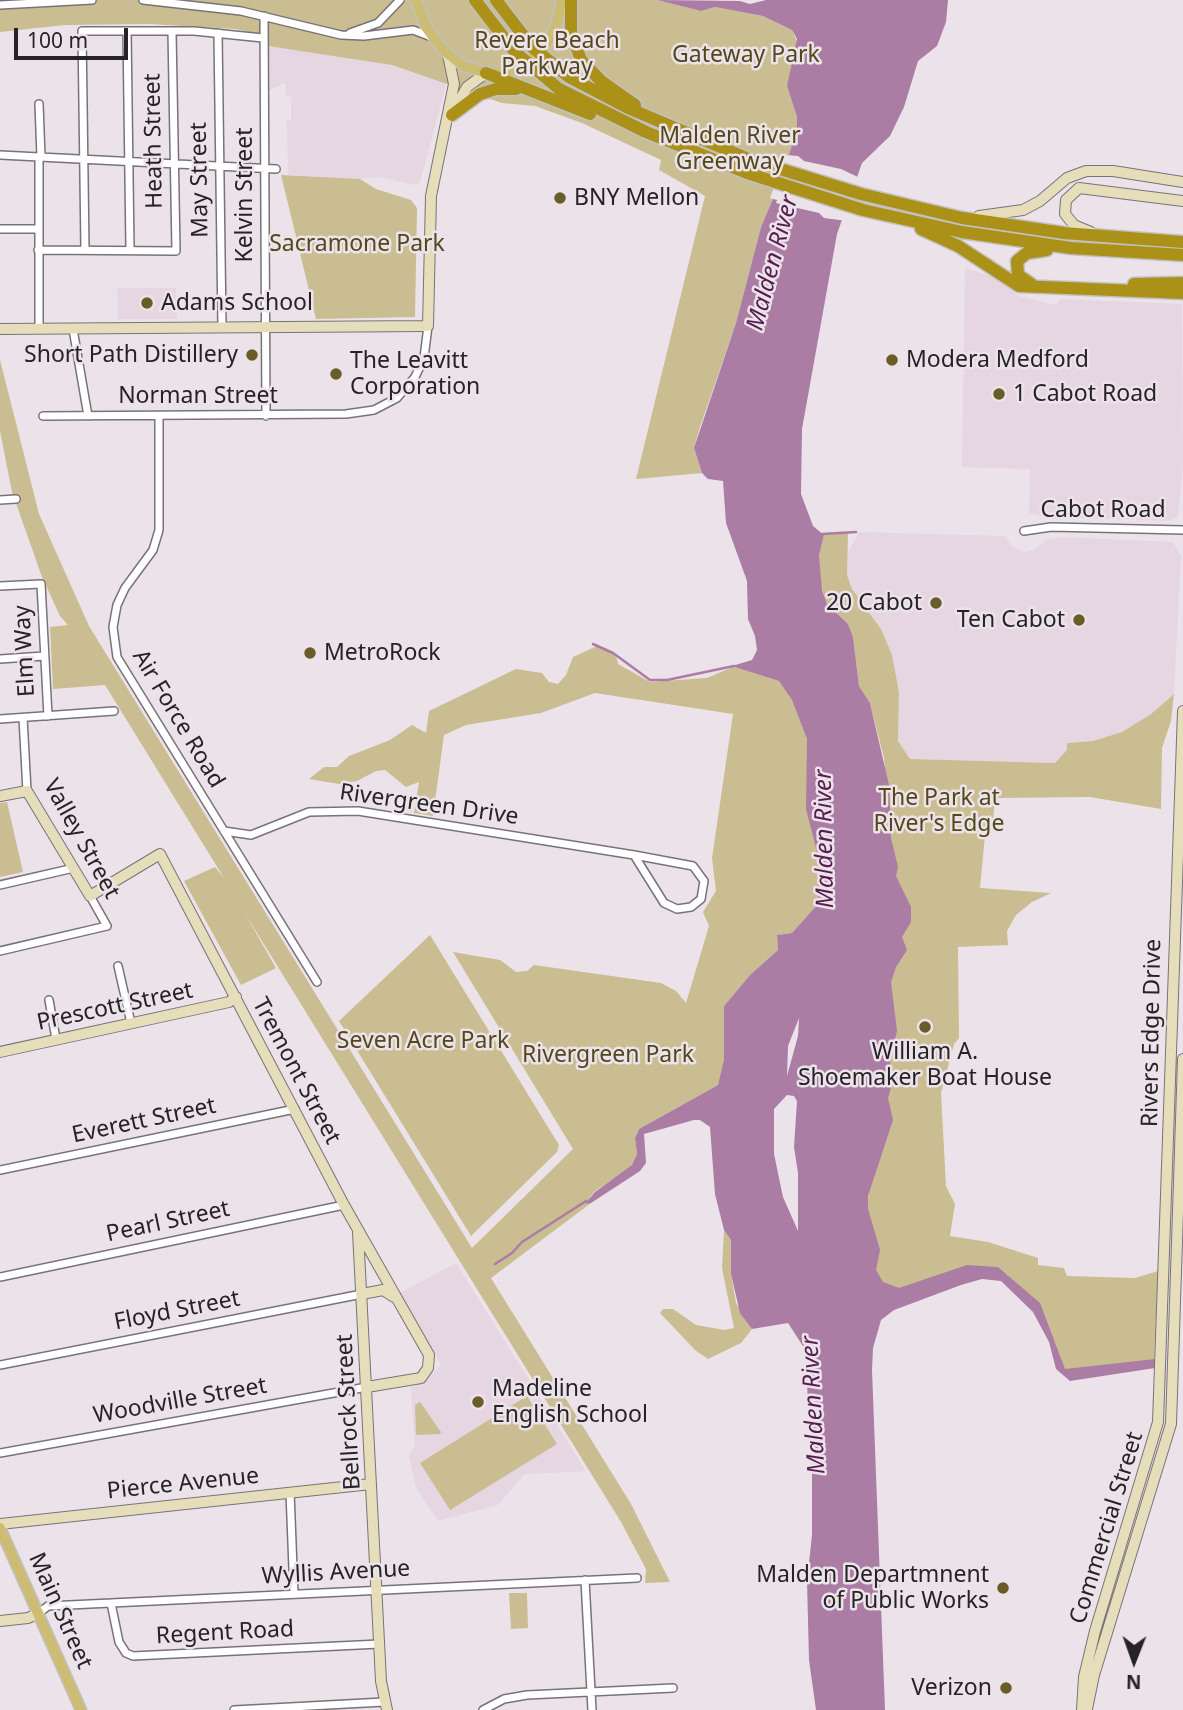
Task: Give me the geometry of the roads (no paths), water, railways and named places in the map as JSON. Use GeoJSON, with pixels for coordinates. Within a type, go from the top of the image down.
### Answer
{"type":"FeatureCollection","features":[{"type":"Feature","properties":{"kind":"highway"},"geometry":{"type":"LineString","coordinates":[[475,0],[526,64],[571,97],[667,141]]}},
{"type":"Feature","properties":{"kind":"highway"},"geometry":{"type":"LineString","coordinates":[[496,0],[539,54],[583,86],[668,127],[751,160],[878,199],[933,212],[1027,229],[1181,242]]}},
{"type":"Feature","properties":{"kind":"highway"},"geometry":{"type":"LineString","coordinates":[[571,0],[572,37],[584,64],[611,88],[668,127]]}},
{"type":"Feature","properties":{"kind":"highway"},"geometry":{"type":"LineString","coordinates":[[486,73],[526,91],[667,141],[747,173],[874,213],[955,244],[1014,285],[1183,293]]}},
{"type":"Feature","properties":{"kind":"highway"},"geometry":{"type":"LineString","coordinates":[[452,116],[465,102],[483,93],[504,89],[526,91]]}},
{"type":"Feature","properties":{"kind":"highway"},"geometry":{"type":"LineString","coordinates":[[874,213],[962,232],[1084,249],[1181,255]]}},
{"type":"Feature","properties":{"kind":"highway"},"geometry":{"type":"LineString","coordinates":[[1042,286],[1028,284],[1019,277],[1015,265],[1019,257],[1038,251],[1084,249]]}},
{"type":"Feature","properties":{"kind":"highway"},"geometry":{"type":"LineString","coordinates":[[1090,287],[1183,283]]}},
{"type":"Feature","properties":{"kind":"main road"},"geometry":{"type":"LineString","coordinates":[[416,0],[423,22],[448,55],[468,68],[486,73],[510,71],[539,54],[556,26],[562,0]]}},
{"type":"Feature","properties":{"kind":"main road"},"geometry":{"type":"LineString","coordinates":[[0,329],[428,326],[430,195],[454,84],[448,55]]}},
{"type":"Feature","properties":{"kind":"main road"},"geometry":{"type":"LineString","coordinates":[[444,131],[467,88],[486,73]]}},
{"type":"Feature","properties":{"kind":"main road"},"geometry":{"type":"LineString","coordinates":[[933,212],[978,216],[1015,213],[1036,203],[1067,178],[1091,170],[1183,183]]}},
{"type":"Feature","properties":{"kind":"main road"},"geometry":{"type":"LineString","coordinates":[[1136,240],[1093,233],[1074,225],[1065,214],[1068,196],[1076,189],[1086,187],[1183,201]]}},
{"type":"Feature","properties":{"kind":"main road","name":"Rivers Edge Drive"},"geometry":{"type":"LineString","coordinates":[[1163,1356],[1174,922],[1183,712]]}},
{"type":"Feature","properties":{"kind":"main road"},"geometry":{"type":"LineString","coordinates":[[0,796],[27,790]]}},
{"type":"Feature","properties":{"kind":"main road","name":"Valley Street"},"geometry":{"type":"LineString","coordinates":[[27,790],[90,896]]}},
{"type":"Feature","properties":{"kind":"main road","name":"Tremont Street"},"geometry":{"type":"LineString","coordinates":[[90,896],[160,854],[344,1205],[429,1355],[426,1372],[413,1380],[367,1387]]}},
{"type":"Feature","properties":{"kind":"main road","name":"Prescott Street"},"geometry":{"type":"LineString","coordinates":[[0,1052],[229,1002],[236,998]]}},
{"type":"Feature","properties":{"kind":"main road","name":"Rivers Edge Drive"},"geometry":{"type":"LineString","coordinates":[[1175,1360],[1183,1059]]}},
{"type":"Feature","properties":{"kind":"main road","name":"Bellrock Street"},"geometry":{"type":"LineString","coordinates":[[357,1227],[379,1644],[386,1706]]}},
{"type":"Feature","properties":{"kind":"main road"},"geometry":{"type":"LineString","coordinates":[[362,1294],[383,1290],[400,1304]]}},
{"type":"Feature","properties":{"kind":"main road","name":"Commercial Street"},"geometry":{"type":"LineString","coordinates":[[1084,1710],[1084,1677],[1095,1630],[1154,1445],[1163,1356]]}},
{"type":"Feature","properties":{"kind":"main road","name":"Commercial Street"},"geometry":{"type":"LineString","coordinates":[[1084,1710],[1166,1448],[1171,1424],[1175,1360]]}},
{"type":"Feature","properties":{"kind":"main road","name":"Pierce Avenue"},"geometry":{"type":"LineString","coordinates":[[0,1529],[371,1484]]}},
{"type":"Feature","properties":{"kind":"main road","name":"Main Street"},"geometry":{"type":"LineString","coordinates":[[0,1529],[81,1710]]}},
{"type":"Feature","properties":{"kind":"main road"},"geometry":{"type":"LineString","coordinates":[[0,1621],[28,1618],[39,1613]]}},
{"type":"Feature","properties":{"kind":"street"},"geometry":{"type":"LineString","coordinates":[[0,5],[92,0]]}},
{"type":"Feature","properties":{"kind":"street"},"geometry":{"type":"LineString","coordinates":[[144,0],[211,6],[336,34],[364,36],[415,30],[435,41]]}},
{"type":"Feature","properties":{"kind":"street"},"geometry":{"type":"LineString","coordinates":[[336,34],[353,33],[375,24],[389,15],[400,0]]}},
{"type":"Feature","properties":{"kind":"street","name":"Kelvin Street"},"geometry":{"type":"LineString","coordinates":[[264,16],[262,38],[266,416]]}},
{"type":"Feature","properties":{"kind":"street"},"geometry":{"type":"LineString","coordinates":[[85,250],[82,31],[172,31],[262,38]]}},
{"type":"Feature","properties":{"kind":"street","name":"Heath Street"},"geometry":{"type":"LineString","coordinates":[[130,249],[176,251],[172,31]]}},
{"type":"Feature","properties":{"kind":"street"},"geometry":{"type":"LineString","coordinates":[[38,250],[130,249],[127,32]]}},
{"type":"Feature","properties":{"kind":"street","name":"May Street"},"geometry":{"type":"LineString","coordinates":[[218,33],[222,327]]}},
{"type":"Feature","properties":{"kind":"street"},"geometry":{"type":"LineString","coordinates":[[39,329],[40,104]]}},
{"type":"Feature","properties":{"kind":"street"},"geometry":{"type":"LineString","coordinates":[[0,155],[276,169]]}},
{"type":"Feature","properties":{"kind":"street"},"geometry":{"type":"LineString","coordinates":[[0,229],[38,229]]}},
{"type":"Feature","properties":{"kind":"street","name":"Norman Street"},"geometry":{"type":"LineString","coordinates":[[43,416],[353,414],[386,405],[407,388],[424,358],[428,326]]}},
{"type":"Feature","properties":{"kind":"street"},"geometry":{"type":"LineString","coordinates":[[73,329],[88,416]]}},
{"type":"Feature","properties":{"kind":"street","name":"Air Force Road"},"geometry":{"type":"LineString","coordinates":[[159,416],[159,530],[153,550],[121,597],[114,616],[114,644],[123,671],[317,982]]}},
{"type":"Feature","properties":{"kind":"street"},"geometry":{"type":"LineString","coordinates":[[0,500],[16,499]]}},
{"type":"Feature","properties":{"kind":"street","name":"Cabot Road"},"geometry":{"type":"LineString","coordinates":[[1024,531],[1051,527],[1183,530]]}},
{"type":"Feature","properties":{"kind":"street","name":"Elm Way"},"geometry":{"type":"LineString","coordinates":[[0,586],[41,584],[48,716]]}},
{"type":"Feature","properties":{"kind":"street"},"geometry":{"type":"LineString","coordinates":[[0,659],[44,656]]}},
{"type":"Feature","properties":{"kind":"street"},"geometry":{"type":"LineString","coordinates":[[0,719],[114,711]]}},
{"type":"Feature","properties":{"kind":"street","name":"Valley Street"},"geometry":{"type":"LineString","coordinates":[[23,718],[27,790]]}},
{"type":"Feature","properties":{"kind":"street","name":"Rivergreen Drive"},"geometry":{"type":"LineString","coordinates":[[224,831],[251,835],[309,812],[358,811],[634,855],[694,866],[704,881],[701,899],[691,907],[677,909],[664,903],[634,855]]}},
{"type":"Feature","properties":{"kind":"street"},"geometry":{"type":"LineString","coordinates":[[0,885],[74,869]]}},
{"type":"Feature","properties":{"kind":"street","name":"Valley Street"},"geometry":{"type":"LineString","coordinates":[[0,951],[107,926],[90,896]]}},
{"type":"Feature","properties":{"kind":"street"},"geometry":{"type":"LineString","coordinates":[[118,966],[131,1023]]}},
{"type":"Feature","properties":{"kind":"street"},"geometry":{"type":"LineString","coordinates":[[49,1000],[56,1039]]}},
{"type":"Feature","properties":{"kind":"street","name":"Everett Street"},"geometry":{"type":"LineString","coordinates":[[0,1170],[295,1109]]}},
{"type":"Feature","properties":{"kind":"street","name":"Pearl Street"},"geometry":{"type":"LineString","coordinates":[[0,1277],[344,1205]]}},
{"type":"Feature","properties":{"kind":"street","name":"Floyd Street"},"geometry":{"type":"LineString","coordinates":[[0,1365],[362,1294]]}},
{"type":"Feature","properties":{"kind":"street","name":"Woodville Street"},"geometry":{"type":"LineString","coordinates":[[0,1453],[367,1387]]}},
{"type":"Feature","properties":{"kind":"street"},"geometry":{"type":"LineString","coordinates":[[290,1492],[294,1594]]}},
{"type":"Feature","properties":{"kind":"street","name":"Wyllis Avenue"},"geometry":{"type":"LineString","coordinates":[[39,1613],[48,1606],[294,1594],[377,1593],[637,1578]]}},
{"type":"Feature","properties":{"kind":"street"},"geometry":{"type":"LineString","coordinates":[[585,1580],[592,1710]]}},
{"type":"Feature","properties":{"kind":"street","name":"Regent Road"},"geometry":{"type":"LineString","coordinates":[[111,1603],[119,1642],[125,1653],[133,1656],[379,1644]]}},
{"type":"Feature","properties":{"kind":"street"},"geometry":{"type":"LineString","coordinates":[[483,1710],[516,1696],[674,1688]]}},
{"type":"Feature","properties":{"kind":"street"},"geometry":{"type":"LineString","coordinates":[[234,1710],[386,1706]]}},
{"type":"Feature","properties":{"kind":"water","name":"Malden River"},"geometry":{"type":"Polygon","coordinates":[[[657,0],[740,1],[750,4],[766,0],[948,0],[946,22],[937,46],[918,61],[904,107],[890,136],[862,163],[837,234],[802,429],[801,494],[813,526],[824,535],[819,555],[822,590],[827,604],[848,624],[853,637],[859,686],[870,703],[889,785],[891,838],[898,867],[896,876],[911,907],[911,922],[902,937],[907,950],[896,967],[891,982],[897,1031],[890,1061],[892,1084],[888,1098],[893,1120],[868,1196],[868,1209],[880,1250],[876,1270],[883,1282],[899,1288],[967,1265],[998,1267],[1040,1303],[1065,1369],[1155,1359],[1155,1368],[1070,1381],[1056,1369],[1049,1342],[1033,1312],[1001,1281],[982,1279],[961,1285],[894,1310],[881,1320],[873,1348],[872,1370],[885,1710],[816,1710],[809,1660],[807,1581],[812,1535],[812,1461],[807,1385],[810,1357],[788,1323],[752,1329],[740,1313],[731,1274],[731,1240],[724,1230],[715,1194],[710,1127],[700,1120],[694,1120],[644,1134],[646,1163],[640,1171],[591,1203],[585,1204],[595,1192],[632,1165],[637,1154],[635,1138],[639,1129],[718,1085],[724,1060],[724,1006],[750,975],[778,950],[777,935],[792,933],[820,902],[816,889],[823,875],[806,809],[807,739],[792,700],[779,681],[732,666],[752,660],[757,650],[748,619],[747,581],[726,523],[723,481],[708,479],[702,473],[694,448],[736,323],[761,227],[781,180],[797,129],[797,117],[787,86],[797,39],[792,30],[763,16],[715,7],[701,11],[657,0]],[[799,1018],[788,1046],[787,1076],[798,1036],[799,1018]],[[787,1095],[774,1109],[774,1154],[783,1197],[798,1231],[798,1173],[794,1147],[797,1101],[794,1096],[787,1095]]]}},
{"type":"Feature","properties":{"kind":"waterway"},"geometry":{"type":"LineString","coordinates":[[822,534],[856,532]]}},
{"type":"Feature","properties":{"kind":"waterway"},"geometry":{"type":"LineString","coordinates":[[593,644],[613,653],[650,680],[667,680],[734,666]]}},
{"type":"Feature","properties":{"kind":"waterway"},"geometry":{"type":"LineString","coordinates":[[495,1264],[512,1253],[522,1242],[586,1201]]}},
{"type":"Feature","properties":{"kind":"place","name":"BNY Mellon"},"geometry":{"type":"Point","coordinates":[560,198]}},
{"type":"Feature","properties":{"kind":"place","name":"Adams School"},"geometry":{"type":"Point","coordinates":[147,303]}},
{"type":"Feature","properties":{"kind":"place","name":"Short Path Distillery"},"geometry":{"type":"Point","coordinates":[252,355]}},
{"type":"Feature","properties":{"kind":"place","name":"Modera Medford"},"geometry":{"type":"Point","coordinates":[892,360]}},
{"type":"Feature","properties":{"kind":"place","name":"The Leavitt Corporation"},"geometry":{"type":"Point","coordinates":[336,374]}},
{"type":"Feature","properties":{"kind":"place","name":"1 Cabot Road"},"geometry":{"type":"Point","coordinates":[999,394]}},
{"type":"Feature","properties":{"kind":"place","name":"20 Cabot"},"geometry":{"type":"Point","coordinates":[936,603]}},
{"type":"Feature","properties":{"kind":"place","name":"Ten Cabot"},"geometry":{"type":"Point","coordinates":[1079,620]}},
{"type":"Feature","properties":{"kind":"place","name":"MetroRock"},"geometry":{"type":"Point","coordinates":[310,653]}},
{"type":"Feature","properties":{"kind":"place","name":"William A. Shoemaker Boat House"},"geometry":{"type":"Point","coordinates":[925,1027]}},
{"type":"Feature","properties":{"kind":"place","name":"Madeline English School"},"geometry":{"type":"Point","coordinates":[478,1402]}},
{"type":"Feature","properties":{"kind":"place","name":"Malden Departmnent of Public Works"},"geometry":{"type":"Point","coordinates":[1003,1588]}},
{"type":"Feature","properties":{"kind":"place","name":"Verizon"},"geometry":{"type":"Point","coordinates":[1006,1688]}},
{"type":"Feature","properties":{"kind":"park label","name":"Revere Beach Parkway"},"geometry":{"type":"Point","coordinates":[547,54]}},
{"type":"Feature","properties":{"kind":"park label","name":"Gateway Park"},"geometry":{"type":"Point","coordinates":[746,55]}},
{"type":"Feature","properties":{"kind":"park label","name":"Malden River Greenway"},"geometry":{"type":"Point","coordinates":[730,149]}},
{"type":"Feature","properties":{"kind":"park label","name":"Sacramone Park"},"geometry":{"type":"Point","coordinates":[357,244]}},
{"type":"Feature","properties":{"kind":"park label","name":"The Park at River's Edge"},"geometry":{"type":"Point","coordinates":[939,811]}},
{"type":"Feature","properties":{"kind":"park label","name":"Seven Acre Park"},"geometry":{"type":"Point","coordinates":[423,1041]}},
{"type":"Feature","properties":{"kind":"park label","name":"Rivergreen Park"},"geometry":{"type":"Point","coordinates":[608,1055]}}]}
